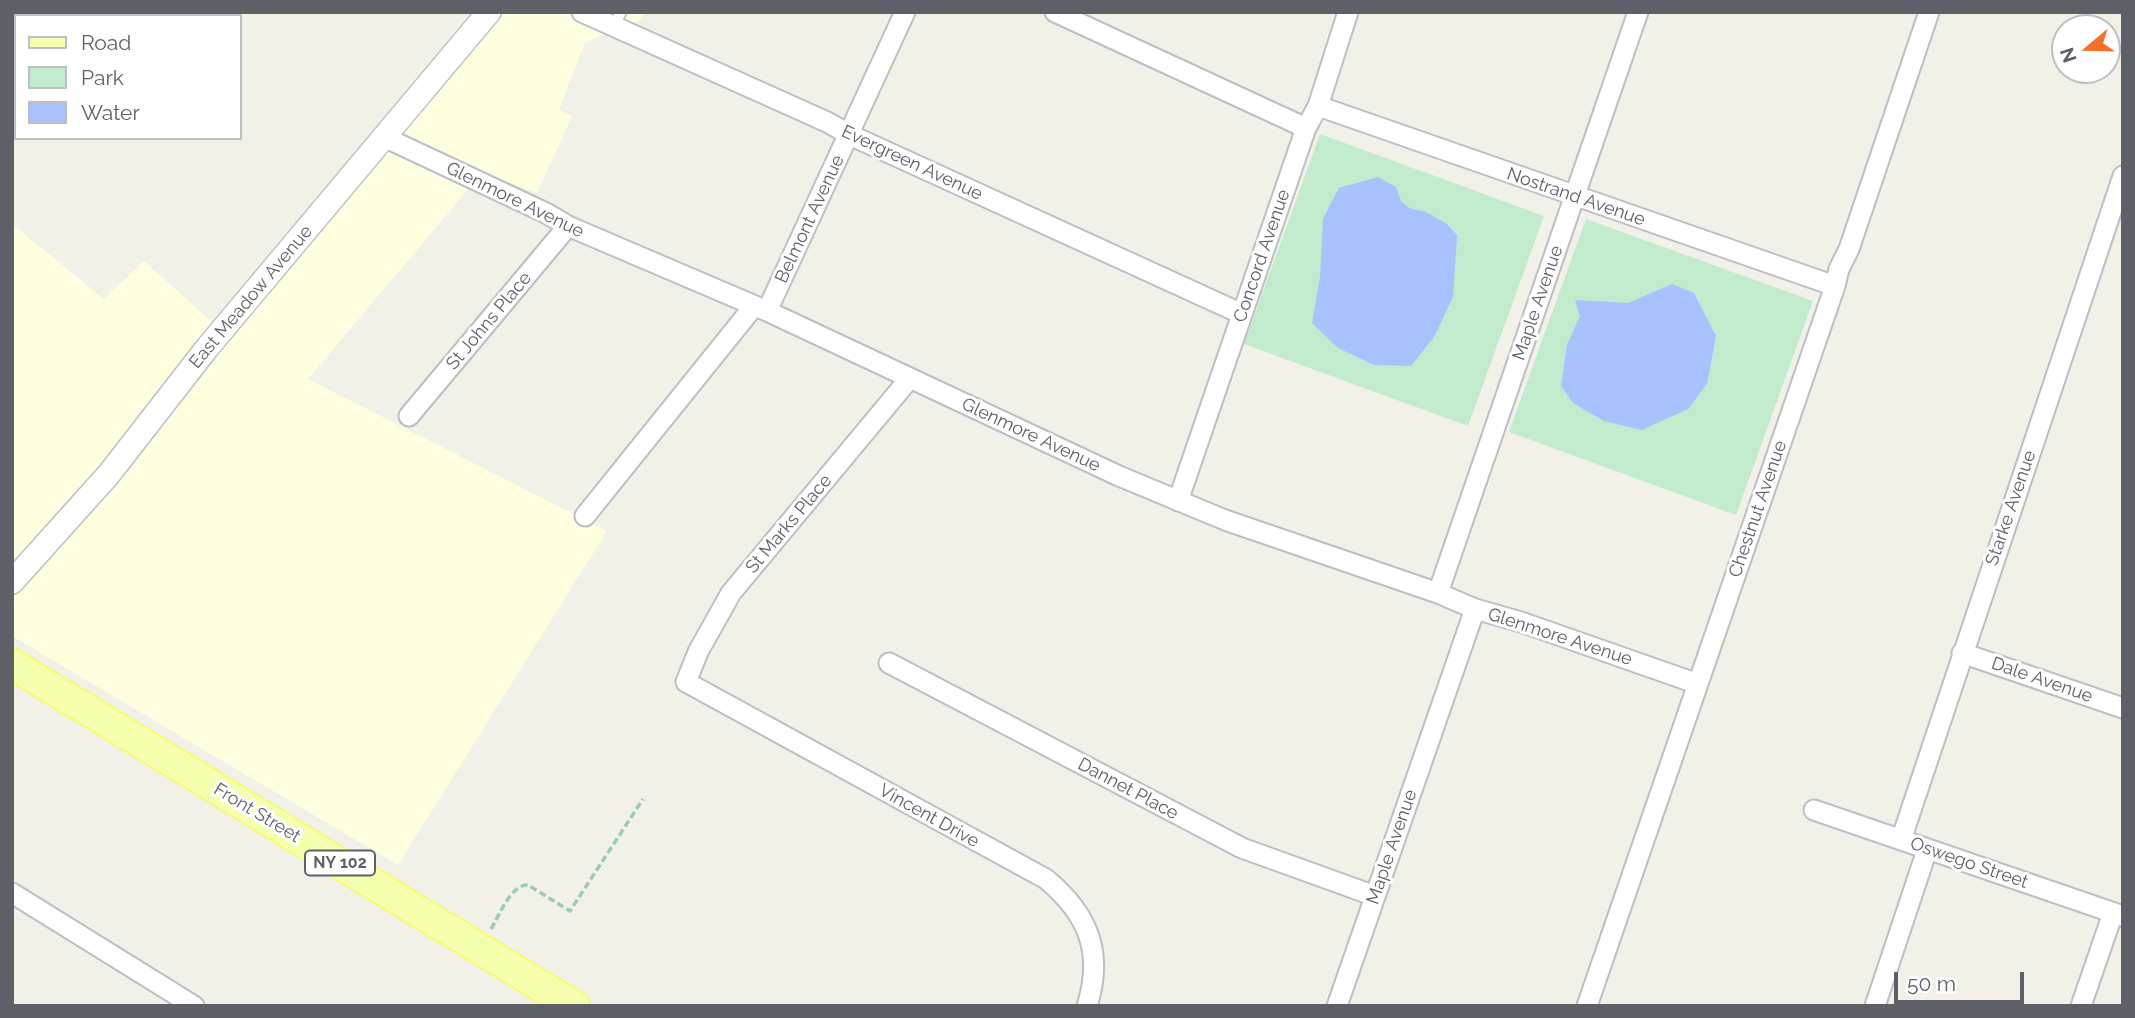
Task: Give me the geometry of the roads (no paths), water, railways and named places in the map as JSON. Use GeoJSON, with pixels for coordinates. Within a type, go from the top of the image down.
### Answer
{"type":"FeatureCollection","features":[{"type":"Feature","properties":{"kind":"main road","name":"Front Street"},"geometry":{"type":"LineString","coordinates":[[12,664],[560,1002]]}},
{"type":"Feature","properties":{"kind":"street","name":"East Meadow Avenue"},"geometry":{"type":"LineString","coordinates":[[12,582],[109,474],[207,348],[489,12]]}},
{"type":"Feature","properties":{"kind":"street","name":"Evergreen Avenue"},"geometry":{"type":"LineString","coordinates":[[582,12],[618,20],[850,135],[1242,314]]}},
{"type":"Feature","properties":{"kind":"street","name":"Belmont Avenue"},"geometry":{"type":"LineString","coordinates":[[585,516],[761,309],[850,135],[905,12]]}},
{"type":"Feature","properties":{"kind":"street"},"geometry":{"type":"LineString","coordinates":[[1055,12],[1306,128]]}},
{"type":"Feature","properties":{"kind":"street","name":"Concord Avenue"},"geometry":{"type":"LineString","coordinates":[[1178,501],[1306,128],[1318,106],[1348,12]]}},
{"type":"Feature","properties":{"kind":"street","name":"Maple Avenue"},"geometry":{"type":"LineString","coordinates":[[1438,593],[1638,12]]}},
{"type":"Feature","properties":{"kind":"street","name":"Chestnut Avenue"},"geometry":{"type":"LineString","coordinates":[[1587,1006],[1929,12]]}},
{"type":"Feature","properties":{"kind":"street","name":"Nostrand Avenue"},"geometry":{"type":"LineString","coordinates":[[1318,106],[1835,286]]}},
{"type":"Feature","properties":{"kind":"street","name":"Glenmore Avenue"},"geometry":{"type":"LineString","coordinates":[[384,137],[546,213],[568,226],[761,309],[1119,477],[1225,520],[1438,593],[1475,610],[1521,622],[1698,684]]}},
{"type":"Feature","properties":{"kind":"street","name":"Starke Avenue"},"geometry":{"type":"LineString","coordinates":[[1901,840],[2123,176]]}},
{"type":"Feature","properties":{"kind":"street","name":"St Johns Place"},"geometry":{"type":"LineString","coordinates":[[409,416],[568,226]]}},
{"type":"Feature","properties":{"kind":"street","name":"St Marks Place"},"geometry":{"type":"LineString","coordinates":[[686,681],[698,652],[731,593],[910,378]]}},
{"type":"Feature","properties":{"kind":"street","name":"Maple Avenue"},"geometry":{"type":"LineString","coordinates":[[1337,1006],[1475,610]]}},
{"type":"Feature","properties":{"kind":"street","name":"Dale Avenue"},"geometry":{"type":"LineString","coordinates":[[1962,653],[2123,708]]}},
{"type":"Feature","properties":{"kind":"street","name":"Dannet Place"},"geometry":{"type":"LineString","coordinates":[[889,663],[1242,848],[1375,896]]}},
{"type":"Feature","properties":{"kind":"street","name":"Vincent Drive"},"geometry":{"type":"LineString","coordinates":[[686,681],[1046,879],[1065,895],[1084,922],[1090,937],[1094,962],[1092,988],[1087,1006]]}},
{"type":"Feature","properties":{"kind":"street","name":"Oswego Street"},"geometry":{"type":"LineString","coordinates":[[1814,810],[2118,915]]}},
{"type":"Feature","properties":{"kind":"street"},"geometry":{"type":"LineString","coordinates":[[1875,1006],[1927,850]]}},
{"type":"Feature","properties":{"kind":"street"},"geometry":{"type":"LineString","coordinates":[[12,893],[194,1006]]}},
{"type":"Feature","properties":{"kind":"street"},"geometry":{"type":"LineString","coordinates":[[2081,1006],[2118,915]]}},
{"type":"Feature","properties":{"kind":"water"},"geometry":{"type":"Polygon","coordinates":[[[1378,177],[1396,187],[1401,201],[1409,208],[1426,212],[1447,224],[1457,235],[1453,297],[1434,337],[1411,366],[1374,365],[1338,348],[1312,323],[1320,277],[1323,219],[1339,188],[1378,177]]]}},
{"type":"Feature","properties":{"kind":"water"},"geometry":{"type":"Polygon","coordinates":[[[1672,284],[1694,293],[1716,336],[1707,384],[1688,409],[1642,430],[1604,421],[1573,403],[1561,386],[1567,345],[1580,316],[1575,300],[1628,303],[1672,284]]]}}]}
